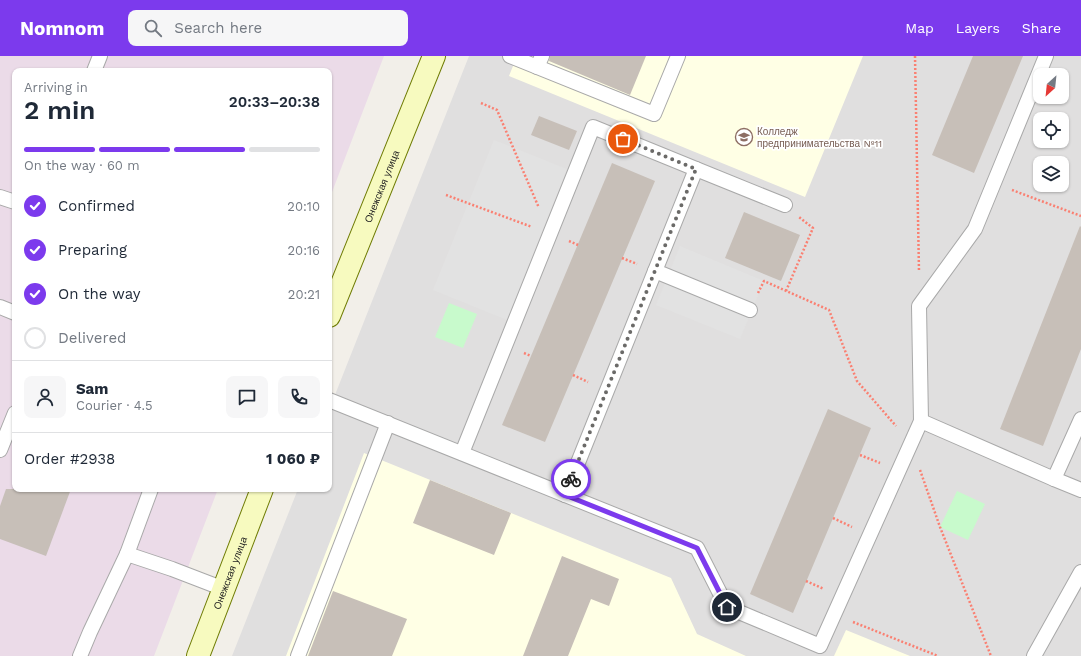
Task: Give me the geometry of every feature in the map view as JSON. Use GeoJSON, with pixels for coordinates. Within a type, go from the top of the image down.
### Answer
{"type":"FeatureCollection","features":[{"type":"Feature","properties":{"kind":"main road","name":"Онежская улица"},"geometry":{"type":"LineString","coordinates":[[332,309],[434,56]]}},
{"type":"Feature","properties":{"kind":"main road","name":"Онежская улица"},"geometry":{"type":"LineString","coordinates":[[198,656],[261,492]]}},
{"type":"Feature","properties":{"kind":"lane"},"geometry":{"type":"LineString","coordinates":[[95,68],[100,56]]}},
{"type":"Feature","properties":{"kind":"lane"},"geometry":{"type":"LineString","coordinates":[[510,56],[539,62],[654,114],[678,56]]}},
{"type":"Feature","properties":{"kind":"lane"},"geometry":{"type":"LineString","coordinates":[[332,401],[697,548],[727,607],[820,646],[921,421],[920,306],[976,229],[1046,56]]}},
{"type":"Feature","properties":{"kind":"lane"},"geometry":{"type":"LineString","coordinates":[[462,453],[593,128],[785,205]]}},
{"type":"Feature","properties":{"kind":"lane"},"geometry":{"type":"LineString","coordinates":[[565,495],[696,169]]}},
{"type":"Feature","properties":{"kind":"lane"},"geometry":{"type":"LineString","coordinates":[[0,197],[12,201]]}},
{"type":"Feature","properties":{"kind":"lane"},"geometry":{"type":"LineString","coordinates":[[655,271],[750,310]]}},
{"type":"Feature","properties":{"kind":"lane"},"geometry":{"type":"LineString","coordinates":[[0,308],[12,312]]}},
{"type":"Feature","properties":{"kind":"lane"},"geometry":{"type":"LineString","coordinates":[[1054,479],[1081,419]]}},
{"type":"Feature","properties":{"kind":"lane"},"geometry":{"type":"LineString","coordinates":[[0,450],[12,420]]}},
{"type":"Feature","properties":{"kind":"lane"},"geometry":{"type":"LineString","coordinates":[[921,421],[1081,490]]}},
{"type":"Feature","properties":{"kind":"lane"},"geometry":{"type":"LineString","coordinates":[[298,656],[388,423]]}},
{"type":"Feature","properties":{"kind":"lane"},"geometry":{"type":"LineString","coordinates":[[80,656],[127,554],[149,492]]}},
{"type":"Feature","properties":{"kind":"lane"},"geometry":{"type":"LineString","coordinates":[[127,554],[224,589]]}},
{"type":"Feature","properties":{"kind":"lane"},"geometry":{"type":"LineString","coordinates":[[1034,656],[1081,572]]}},
{"type":"Feature","properties":{"kind":"path"},"geometry":{"type":"LineString","coordinates":[[914,56],[920,306]]}},
{"type":"Feature","properties":{"kind":"path"},"geometry":{"type":"LineString","coordinates":[[481,103],[497,110],[550,234]]}},
{"type":"Feature","properties":{"kind":"path"},"geometry":{"type":"LineString","coordinates":[[995,183],[1081,216]]}},
{"type":"Feature","properties":{"kind":"path"},"geometry":{"type":"LineString","coordinates":[[446,195],[578,244]]}},
{"type":"Feature","properties":{"kind":"path"},"geometry":{"type":"LineString","coordinates":[[785,205],[813,228],[786,291]]}},
{"type":"Feature","properties":{"kind":"path"},"geometry":{"type":"LineString","coordinates":[[750,310],[764,281],[829,310],[857,381],[911,443],[940,527],[991,656]]}},
{"type":"Feature","properties":{"kind":"path"},"geometry":{"type":"LineString","coordinates":[[835,615],[938,656]]}},
{"type":"Feature","properties":{"kind":"shaded area"},"geometry":{"type":"Polygon","coordinates":[[[0,56],[384,56],[332,192],[332,68],[12,68],[12,492],[217,492],[154,656],[0,656],[0,56]]]}},
{"type":"Feature","properties":{"kind":"shaded area"},"geometry":{"type":"Polygon","coordinates":[[[469,56],[1081,56],[1081,656],[232,656],[297,492],[332,492],[332,402],[469,56]]]}},
{"type":"Feature","properties":{"kind":"shaded area","name":"Колледж предпринимательства №11"},"geometry":{"type":"Polygon","coordinates":[[[517,56],[863,56],[805,197],[509,76],[517,56]]]}},
{"type":"Feature","properties":{"kind":"shaded area"},"geometry":{"type":"Polygon","coordinates":[[[494,140],[567,169],[507,320],[433,290],[494,140]]]}},
{"type":"Feature","properties":{"kind":"shaded area"},"geometry":{"type":"Polygon","coordinates":[[[680,246],[764,281],[740,339],[656,305],[680,246]]]}},
{"type":"Feature","properties":{"kind":"shaded area"},"geometry":{"type":"Polygon","coordinates":[[[364,453],[671,578],[697,634],[746,656],[286,656],[364,453]]]}},
{"type":"Feature","properties":{"kind":"shaded area"},"geometry":{"type":"Polygon","coordinates":[[[846,630],[910,656],[834,656],[846,630]]]}},
{"type":"Feature","properties":{"kind":"green space"},"geometry":{"type":"Polygon","coordinates":[[[449,303],[477,314],[463,348],[435,337],[449,303]]]}},
{"type":"Feature","properties":{"kind":"green space"},"geometry":{"type":"Polygon","coordinates":[[[957,491],[985,504],[968,540],[940,527],[957,491]]]}},
{"type":"Feature","properties":{"kind":"building"},"geometry":{"type":"Polygon","coordinates":[[[550,56],[646,56],[630,95],[549,61],[550,56]]]}},
{"type":"Feature","properties":{"kind":"building"},"geometry":{"type":"Polygon","coordinates":[[[973,56],[1023,56],[974,173],[932,155],[973,56]]]}},
{"type":"Feature","properties":{"kind":"building"},"geometry":{"type":"Polygon","coordinates":[[[539,116],[577,131],[569,150],[531,135],[539,116]]]}},
{"type":"Feature","properties":{"kind":"building"},"geometry":{"type":"Polygon","coordinates":[[[612,163],[655,181],[545,442],[502,425],[612,163]]]}},
{"type":"Feature","properties":{"kind":"building"},"geometry":{"type":"Polygon","coordinates":[[[744,212],[800,235],[781,281],[725,258],[744,212]]]}},
{"type":"Feature","properties":{"kind":"building"},"geometry":{"type":"Polygon","coordinates":[[[1080,226],[1081,349],[1043,446],[1000,429],[1080,226]]]}},
{"type":"Feature","properties":{"kind":"building"},"geometry":{"type":"Polygon","coordinates":[[[828,409],[871,428],[793,613],[750,594],[828,409]]]}},
{"type":"Feature","properties":{"kind":"building"},"geometry":{"type":"Polygon","coordinates":[[[430,480],[511,513],[494,555],[413,523],[430,480]]]}},
{"type":"Feature","properties":{"kind":"building"},"geometry":{"type":"Polygon","coordinates":[[[6,489],[12,489],[12,492],[70,492],[46,556],[0,539],[0,506],[6,489]]]}},
{"type":"Feature","properties":{"kind":"building"},"geometry":{"type":"Polygon","coordinates":[[[562,556],[619,579],[609,606],[591,599],[568,656],[523,656],[562,556]]]}},
{"type":"Feature","properties":{"kind":"building"},"geometry":{"type":"Polygon","coordinates":[[[333,591],[407,619],[392,656],[308,656],[333,591]]]}},
{"type":"Feature","properties":{"kind":"way so far"},"geometry":{"type":"LineString","coordinates":[[571,479],[696,169],[623,139]]}},
{"type":"Feature","properties":{"kind":"place","name":"Колледж предпринимательства №11"},"geometry":{"type":"Point","coordinates":[744,137]}},
{"type":"Feature","properties":{"kind":"route"},"geometry":{"type":"LineString","coordinates":[[571,479],[565,495],[697,548],[727,607]]}}]}
